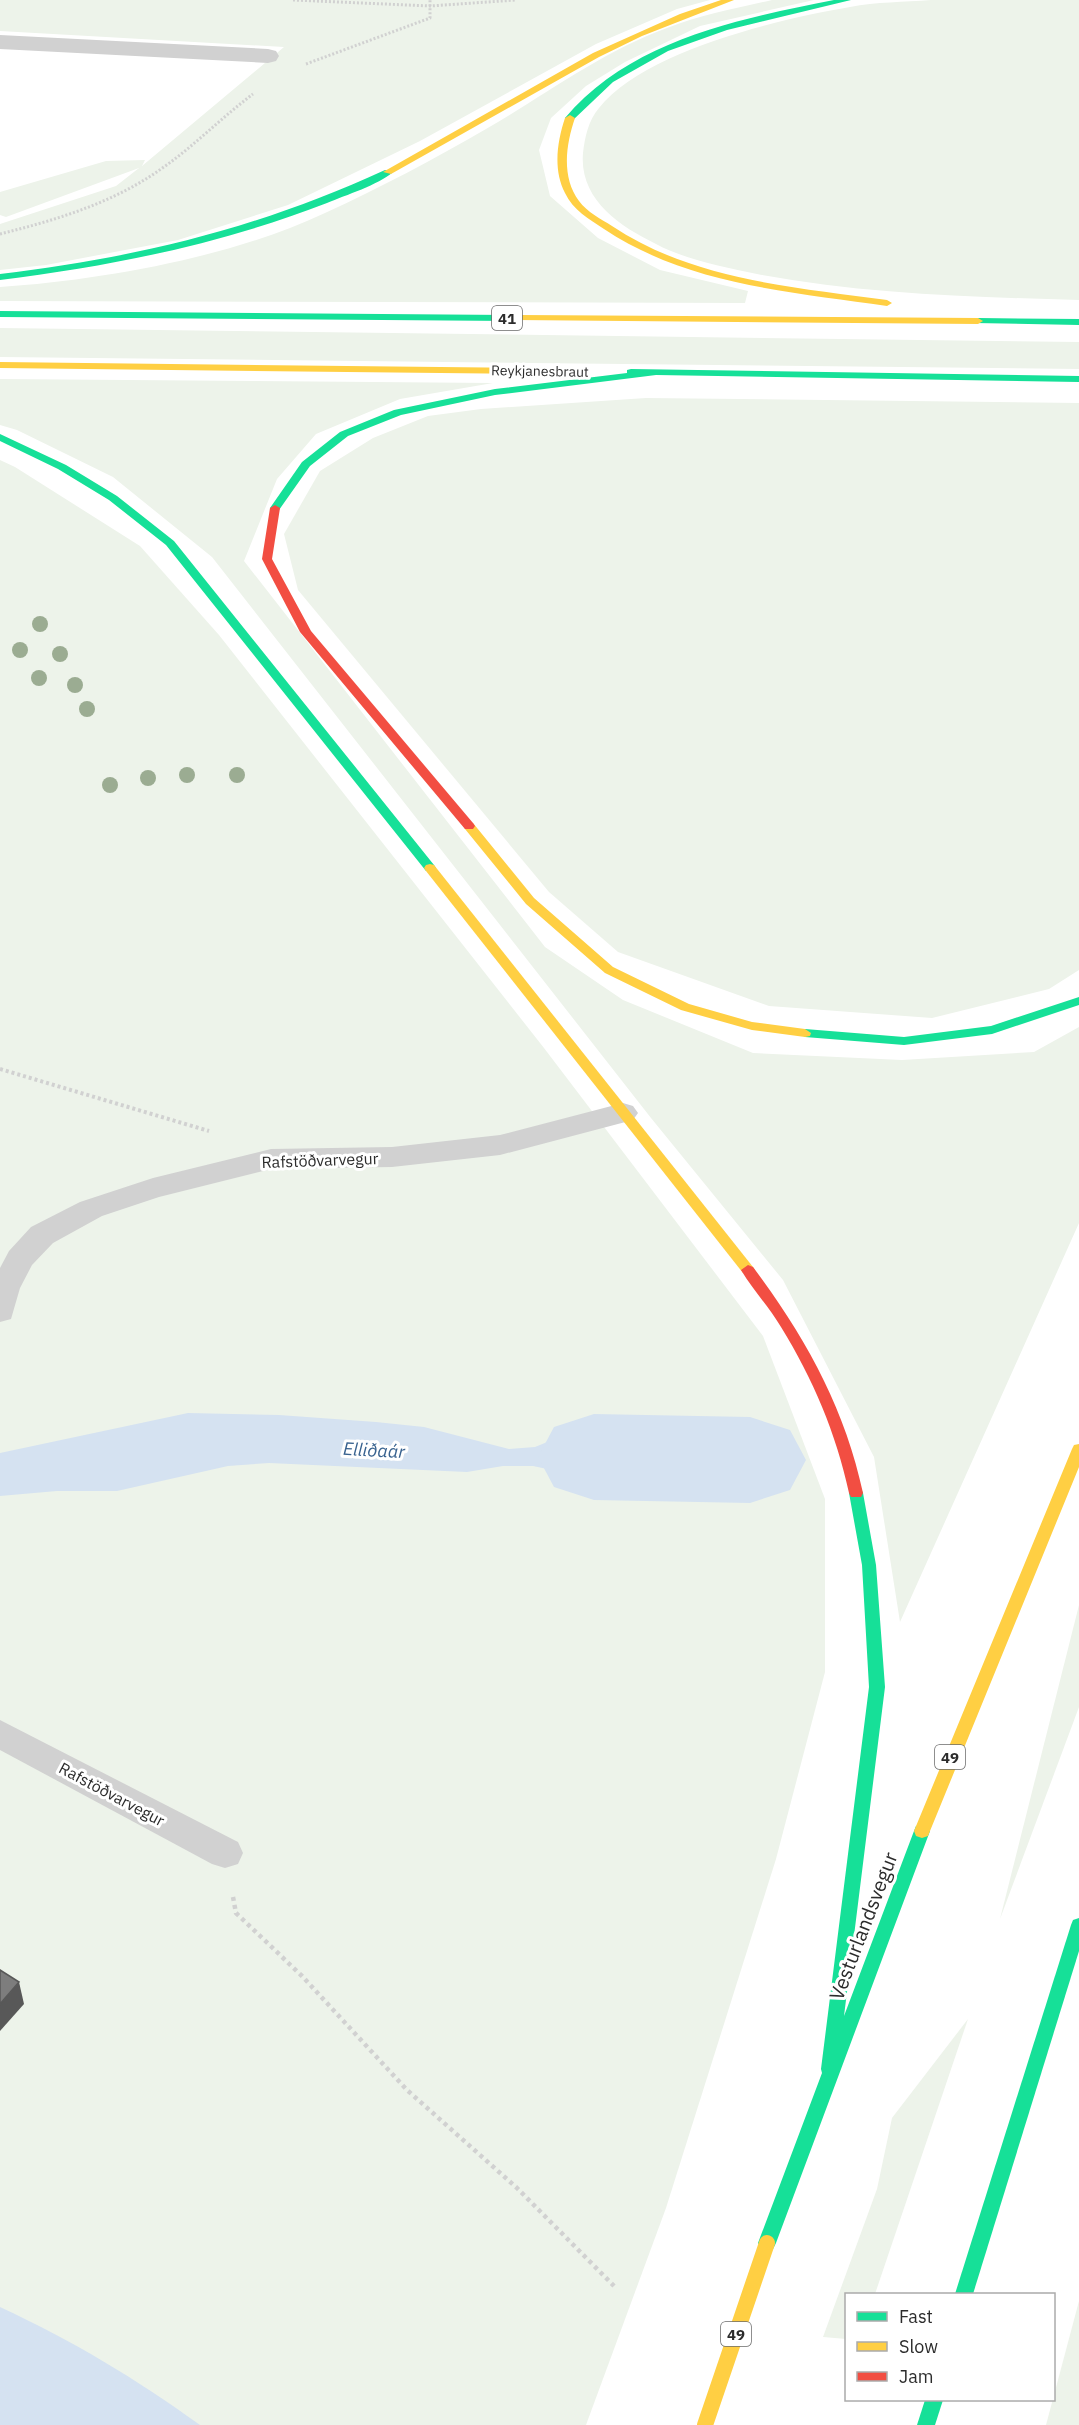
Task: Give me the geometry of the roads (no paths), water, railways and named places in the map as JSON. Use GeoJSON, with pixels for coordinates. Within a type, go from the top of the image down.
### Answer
{"type":"FeatureCollection","features":[{"type":"Feature","properties":{"kind":"highway"},"geometry":{"type":"LineString","coordinates":[[0,277],[119,262],[249,230],[385,174],[594,54],[648,27],[730,0]]}},
{"type":"Feature","properties":{"kind":"highway"},"geometry":{"type":"LineString","coordinates":[[847,0],[767,16],[711,31],[650,56],[608,81],[569,119],[560,166],[574,202],[621,239],[693,269],[786,288],[1013,321]]}},
{"type":"Feature","properties":{"kind":"highway","name":"41"},"geometry":{"type":"LineString","coordinates":[[0,314],[1079,322]]}},
{"type":"Feature","properties":{"kind":"highway","name":"Reykjanesbraut"},"geometry":{"type":"LineString","coordinates":[[0,365],[1079,379]]}},
{"type":"Feature","properties":{"kind":"highway"},"geometry":{"type":"LineString","coordinates":[[654,373],[495,392],[434,403],[398,412],[344,434],[306,464],[275,508],[267,559],[306,632],[403,745],[530,901],[609,970],[685,1007],[752,1026],[830,1037],[904,1041],[992,1030],[1079,1001]]}},
{"type":"Feature","properties":{"kind":"highway"},"geometry":{"type":"LineString","coordinates":[[0,437],[62,466],[113,498],[170,543],[429,866],[771,1300],[821,1383],[850,1458],[869,1565],[877,1687],[829,2069]]}},
{"type":"Feature","properties":{"kind":"highway","name":"Vesturlandsvegur"},"geometry":{"type":"LineString","coordinates":[[705,2425],[829,2069],[978,1686],[1079,1449]]}},
{"type":"Feature","properties":{"kind":"highway"},"geometry":{"type":"LineString","coordinates":[[965,2293],[1058,1986],[1079,1925]]}},
{"type":"Feature","properties":{"kind":"highway"},"geometry":{"type":"LineString","coordinates":[[926,2425],[934,2401]]}},
{"type":"Feature","properties":{"kind":"street"},"geometry":{"type":"LineString","coordinates":[[0,42],[268,56]]}},
{"type":"Feature","properties":{"kind":"lane","name":"Rafstöðvarvegur"},"geometry":{"type":"LineString","coordinates":[[0,1311],[5,1288],[20,1259],[42,1235],[60,1223],[91,1209],[153,1188],[271,1159],[392,1157],[500,1145],[623,1113]]}},
{"type":"Feature","properties":{"kind":"lane","name":"Rafstöðvarvegur"},"geometry":{"type":"LineString","coordinates":[[0,1734],[225,1853]]}},
{"type":"Feature","properties":{"kind":"water"},"geometry":{"type":"Polygon","coordinates":[[[188,1413],[279,1415],[424,1427],[509,1449],[535,1447],[584,1427],[612,1424],[645,1428],[738,1451],[740,1460],[736,1477],[708,1484],[631,1487],[533,1466],[503,1466],[467,1472],[269,1463],[228,1466],[117,1491],[57,1491],[0,1496],[0,1453],[188,1413]]]}},
{"type":"Feature","properties":{"kind":"water"},"geometry":{"type":"Polygon","coordinates":[[[0,2307],[103,2361],[200,2425],[0,2425],[0,2307]]]}},
{"type":"Feature","properties":{"kind":"waterway","name":"Elliðaár"},"geometry":{"type":"LineString","coordinates":[[594,1457],[750,1460]]}}]}
